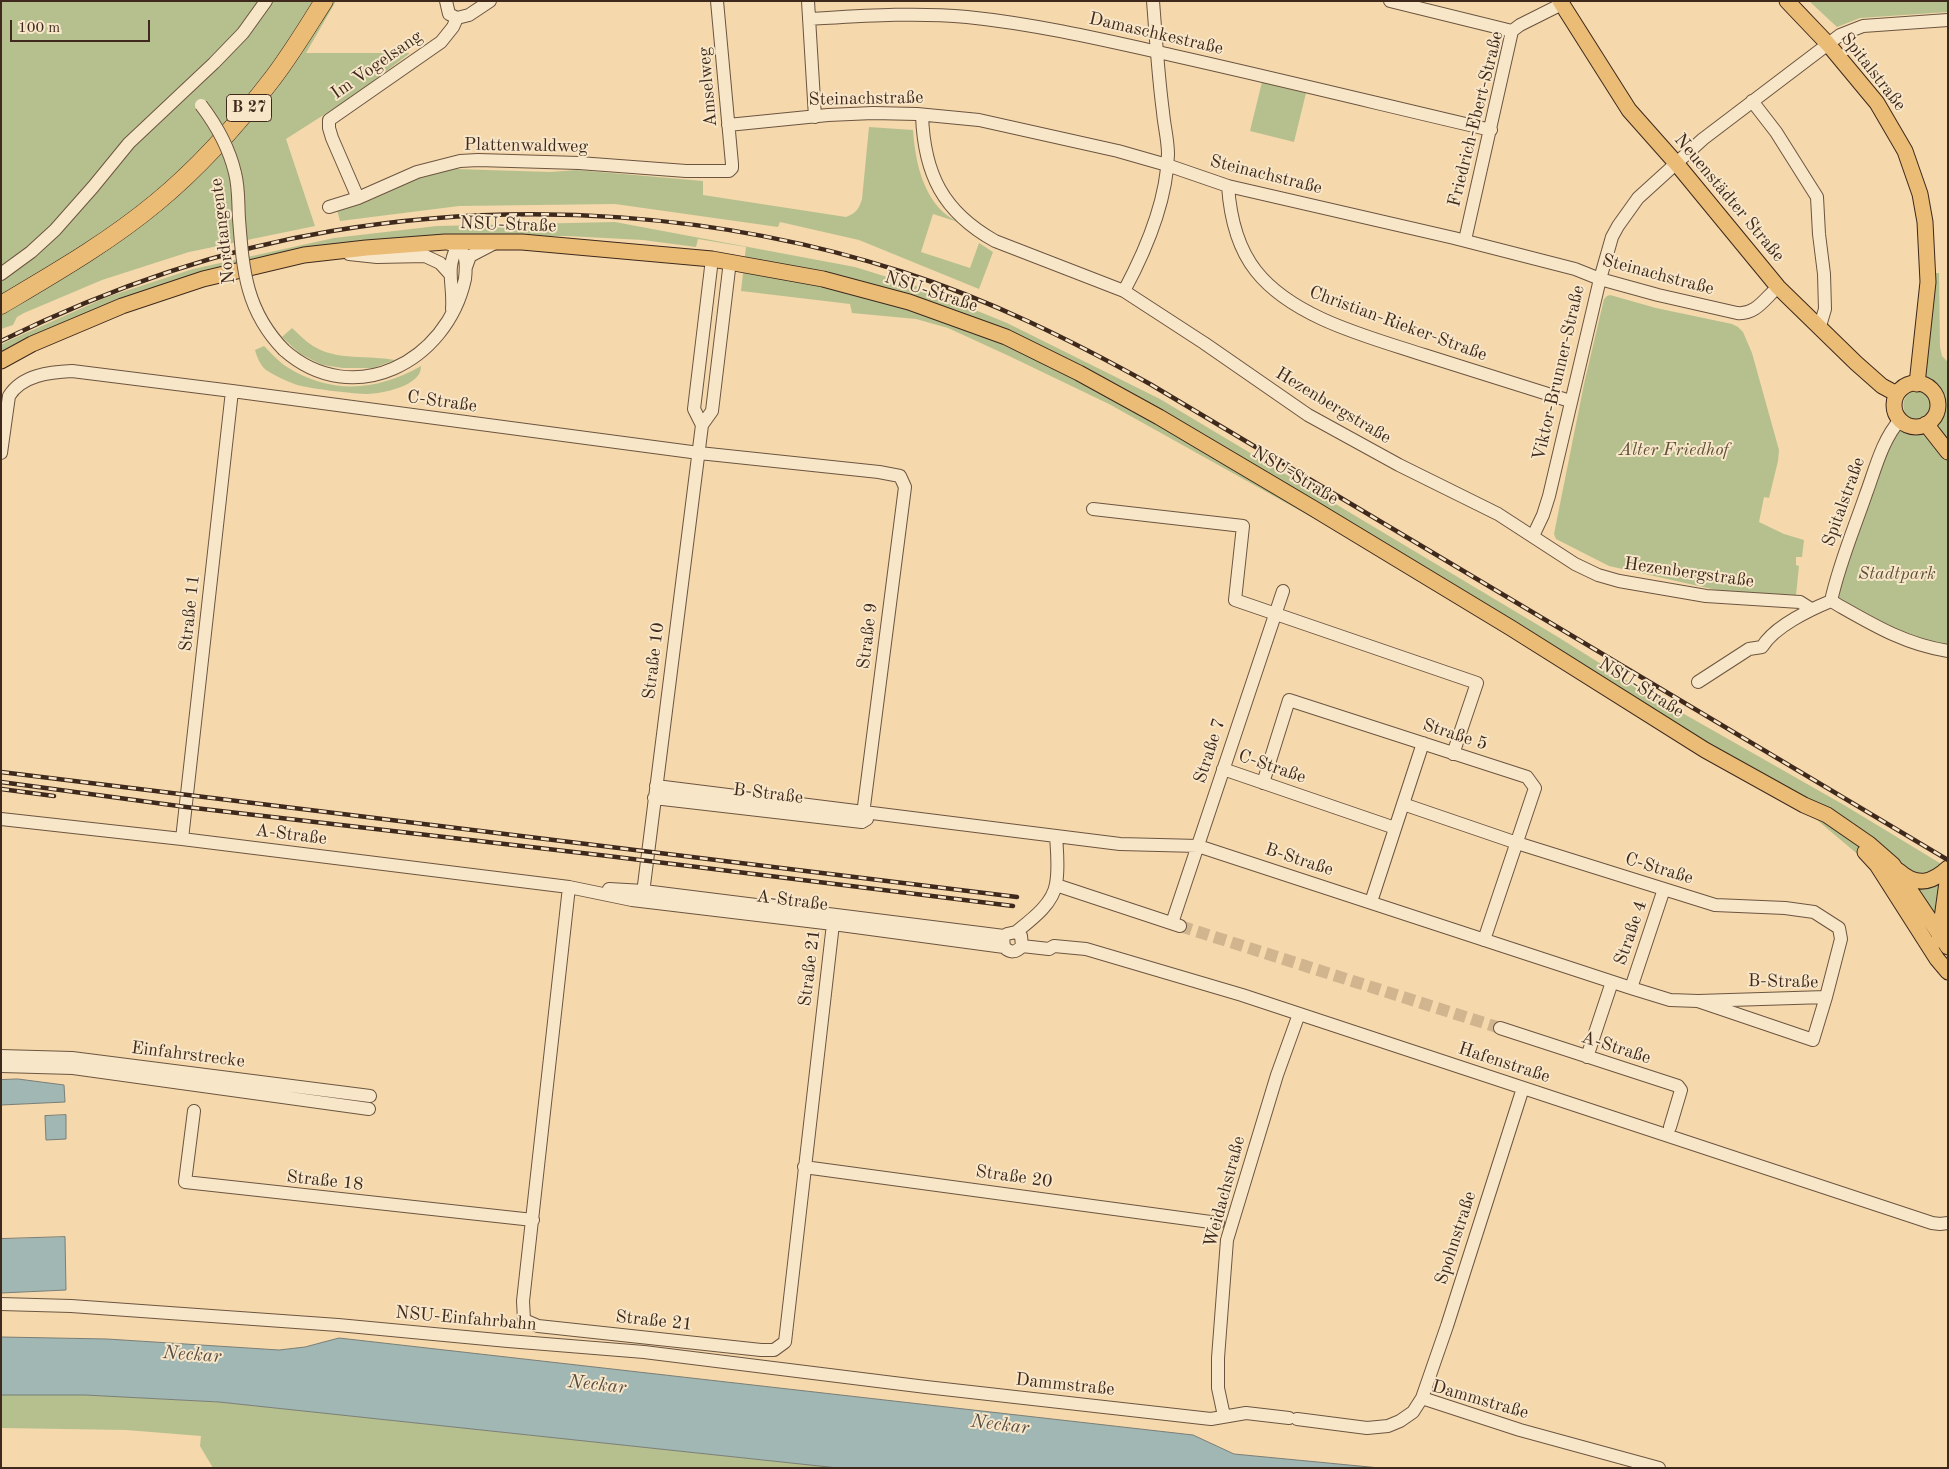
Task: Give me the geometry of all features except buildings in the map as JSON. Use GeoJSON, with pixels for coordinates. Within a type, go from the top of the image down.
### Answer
{"type":"FeatureCollection","features":[{"type":"Feature","properties":{"kind":"highway","name":"B 27"},"geometry":{"type":"LineString","coordinates":[[1,305],[101,245],[157,202],[195,167],[236,124],[270,82],[324,1]]}},
{"type":"Feature","properties":{"kind":"main road","name":"Spitalstraße"},"geometry":{"type":"LineString","coordinates":[[1787,1],[1828,44],[1877,102],[1905,152],[1920,194],[1925,222],[1928,282],[1917,384]]}},
{"type":"Feature","properties":{"kind":"main road","name":"Neuenstädter Straße"},"geometry":{"type":"LineString","coordinates":[[1561,3],[1629,110],[1676,163],[1778,287],[1856,363],[1882,386],[1897,394]]}},
{"type":"Feature","properties":{"kind":"main road","name":"NSU-Straße"},"geometry":{"type":"LineString","coordinates":[[1,361],[32,344],[122,306],[203,279],[304,256],[366,248],[501,242],[712,259],[822,279],[909,302],[1006,337],[1048,357],[1159,417],[1519,634],[1688,740],[1845,826],[1870,844],[1893,866],[1943,947]]}},
{"type":"Feature","properties":{"kind":"main road"},"geometry":{"type":"LineString","coordinates":[[1917,384],[1931,390],[1937,401],[1935,415],[1920,427],[1910,426],[1900,420],[1894,405],[1897,394],[1907,386],[1917,384]]}},
{"type":"Feature","properties":{"kind":"main road"},"geometry":{"type":"LineString","coordinates":[[1926,424],[1948,452]]}},
{"type":"Feature","properties":{"kind":"main road","name":"NSU-Straße"},"geometry":{"type":"LineString","coordinates":[[1804,805],[1863,850],[1943,947]]}},
{"type":"Feature","properties":{"kind":"main road"},"geometry":{"type":"LineString","coordinates":[[1893,866],[1906,878],[1922,882],[1932,881],[1948,868]]}},
{"type":"Feature","properties":{"kind":"main road"},"geometry":{"type":"LineString","coordinates":[[1948,874],[1943,947],[1948,972]]}},
{"type":"Feature","properties":{"kind":"street"},"geometry":{"type":"LineString","coordinates":[[1,274],[31,252],[55,230],[129,143],[243,33],[266,1]]}},
{"type":"Feature","properties":{"kind":"street"},"geometry":{"type":"LineString","coordinates":[[446,1],[449,14],[457,18],[469,15],[490,1]]}},
{"type":"Feature","properties":{"kind":"street","name":"Amselweg"},"geometry":{"type":"LineString","coordinates":[[717,1],[731,170]]}},
{"type":"Feature","properties":{"kind":"street"},"geometry":{"type":"LineString","coordinates":[[808,1],[815,117]]}},
{"type":"Feature","properties":{"kind":"street"},"geometry":{"type":"LineString","coordinates":[[1124,291],[1149,241],[1158,210],[1167,165],[1168,152],[1153,1]]}},
{"type":"Feature","properties":{"kind":"street"},"geometry":{"type":"LineString","coordinates":[[1390,1],[1412,4],[1512,32]]}},
{"type":"Feature","properties":{"kind":"street","name":"Friedrich-Ebert-Straße"},"geometry":{"type":"LineString","coordinates":[[1465,240],[1512,32],[1520,25],[1561,3]]}},
{"type":"Feature","properties":{"kind":"street","name":"Damaschkestraße"},"geometry":{"type":"LineString","coordinates":[[808,19],[895,15],[965,17],[1055,30],[1158,52],[1491,130]]}},
{"type":"Feature","properties":{"kind":"street","name":"Im Vogelsang"},"geometry":{"type":"LineString","coordinates":[[358,198],[332,138],[329,120],[440,42],[453,27],[457,18]]}},
{"type":"Feature","properties":{"kind":"street","name":"Viktor-Brunner-Straße"},"geometry":{"type":"LineString","coordinates":[[1533,536],[1549,496],[1570,401],[1611,241],[1618,226],[1638,198],[1703,139],[1840,36],[1863,26],[1948,20]]}},
{"type":"Feature","properties":{"kind":"street","name":"Nordtangente"},"geometry":{"type":"LineString","coordinates":[[187,89],[216,124],[225,142],[235,173],[248,293],[261,322],[271,337],[293,358],[316,370],[342,376],[371,376],[397,368],[427,347],[445,325],[461,295],[466,267]]}},
{"type":"Feature","properties":{"kind":"street"},"geometry":{"type":"LineString","coordinates":[[1752,101],[1776,132],[1817,197],[1825,283],[1824,316],[1820,326]]}},
{"type":"Feature","properties":{"kind":"street","name":"Steinachstraße"},"geometry":{"type":"LineString","coordinates":[[728,125],[873,113],[979,120],[1017,127],[1167,165],[1228,186],[1465,240],[1576,269],[1600,279],[1658,295],[1746,314],[1752,312],[1778,287]]}},
{"type":"Feature","properties":{"kind":"street","name":"Hezenbergstraße"},"geometry":{"type":"LineString","coordinates":[[922,115],[925,149],[932,174],[950,206],[968,224],[995,241],[1124,291],[1204,343],[1308,415],[1377,454],[1498,514],[1575,564],[1609,579],[1706,596],[1800,602],[1811,609]]}},
{"type":"Feature","properties":{"kind":"street","name":"Plattenwaldweg"},"geometry":{"type":"LineString","coordinates":[[329,208],[358,198],[416,172],[432,167],[478,160],[579,163],[686,171],[731,170]]}},
{"type":"Feature","properties":{"kind":"street","name":"Christian-Rieker-Straße"},"geometry":{"type":"LineString","coordinates":[[1228,186],[1232,219],[1238,238],[1250,262],[1270,286],[1299,308],[1332,323],[1404,348],[1570,401]]}},
{"type":"Feature","properties":{"kind":"street"},"geometry":{"type":"LineString","coordinates":[[466,267],[470,256],[501,242]]}},
{"type":"Feature","properties":{"kind":"street"},"geometry":{"type":"LineString","coordinates":[[457,243],[464,255],[466,267]]}},
{"type":"Feature","properties":{"kind":"street"},"geometry":{"type":"LineString","coordinates":[[451,312],[453,294],[450,274],[452,258],[457,243]]}},
{"type":"Feature","properties":{"kind":"street"},"geometry":{"type":"LineString","coordinates":[[332,252],[377,257],[425,256],[440,263],[450,274]]}},
{"type":"Feature","properties":{"kind":"street"},"geometry":{"type":"LineString","coordinates":[[712,259],[694,409],[702,424],[712,411],[730,261]]}},
{"type":"Feature","properties":{"kind":"street","name":"C-Straße"},"geometry":{"type":"LineString","coordinates":[[1,453],[9,396],[19,385],[38,376],[65,371],[232,390],[699,453],[879,472]]}},
{"type":"Feature","properties":{"kind":"street","name":"Straße 11"},"geometry":{"type":"LineString","coordinates":[[182,839],[232,390]]}},
{"type":"Feature","properties":{"kind":"street","name":"Spitalstraße"},"geometry":{"type":"LineString","coordinates":[[1830,601],[1881,453],[1894,426],[1900,420]]}},
{"type":"Feature","properties":{"kind":"street","name":"Straße 10"},"geometry":{"type":"LineString","coordinates":[[643,896],[702,424]]}},
{"type":"Feature","properties":{"kind":"street","name":"Straße 9"},"geometry":{"type":"LineString","coordinates":[[867,816],[905,487],[900,476],[879,472]]}},
{"type":"Feature","properties":{"kind":"street"},"geometry":{"type":"LineString","coordinates":[[1093,509],[1243,526],[1235,600],[1477,683],[1453,754]]}},
{"type":"Feature","properties":{"kind":"street","name":"Straße 7"},"geometry":{"type":"LineString","coordinates":[[1056,885],[1176,924],[1198,846],[1283,590]]}},
{"type":"Feature","properties":{"kind":"street"},"geometry":{"type":"LineString","coordinates":[[1698,682],[1749,650],[1762,647],[1768,638],[1811,609],[1830,601],[1895,637],[1919,646],[1948,651]]}},
{"type":"Feature","properties":{"kind":"street","name":"Straße 5"},"geometry":{"type":"LineString","coordinates":[[1263,783],[1289,700],[1527,777],[1535,788],[1518,844],[1484,940]]}},
{"type":"Feature","properties":{"kind":"street"},"geometry":{"type":"LineString","coordinates":[[1371,902],[1423,743]]}},
{"type":"Feature","properties":{"kind":"street","name":"C-Straße"},"geometry":{"type":"LineString","coordinates":[[1223,769],[1395,828]]}},
{"type":"Feature","properties":{"kind":"street","name":"B-Straße"},"geometry":{"type":"LineString","coordinates":[[655,792],[1120,844],[1198,846],[1670,1000],[1698,1001],[1826,997],[1813,1040],[1698,1001]]}},
{"type":"Feature","properties":{"kind":"street","name":"C-Straße"},"geometry":{"type":"LineString","coordinates":[[1403,804],[1518,844],[1715,905],[1785,908],[1814,912],[1839,928],[1841,939],[1826,997]]}},
{"type":"Feature","properties":{"kind":"street","name":"A-Straße"},"geometry":{"type":"LineString","coordinates":[[1,819],[182,839],[833,919],[1003,942],[1007,951],[1013,952],[1018,951],[1020,938],[1052,942],[1058,947]]}},
{"type":"Feature","properties":{"kind":"street"},"geometry":{"type":"LineString","coordinates":[[1003,942],[1006,934],[1020,938],[1047,903],[1056,885],[1056,836]]}},
{"type":"Feature","properties":{"kind":"street","name":"Straße 21"},"geometry":{"type":"LineString","coordinates":[[573,887],[524,1301],[524,1320],[538,1326],[774,1350],[785,1342],[833,919]]}},
{"type":"Feature","properties":{"kind":"street","name":"Straße 4"},"geometry":{"type":"LineString","coordinates":[[1631,988],[1664,888]]}},
{"type":"Feature","properties":{"kind":"street","name":"Hafenstraße"},"geometry":{"type":"LineString","coordinates":[[1058,947],[1086,948],[1299,1014],[1932,1223],[1948,1223]]}},
{"type":"Feature","properties":{"kind":"street","name":"Straße 4"},"geometry":{"type":"LineString","coordinates":[[1587,1056],[1612,982]]}},
{"type":"Feature","properties":{"kind":"street","name":"Weidachstraße"},"geometry":{"type":"LineString","coordinates":[[1224,1416],[1218,1388],[1218,1358],[1227,1240],[1277,1076],[1299,1014]]}},
{"type":"Feature","properties":{"kind":"street","name":"A-Straße"},"geometry":{"type":"LineString","coordinates":[[1500,1028],[1678,1086],[1681,1090],[1670,1127]]}},
{"type":"Feature","properties":{"kind":"street","name":"Einfahrstrecke"},"geometry":{"type":"LineString","coordinates":[[1,1056],[72,1058],[370,1096]]}},
{"type":"Feature","properties":{"kind":"street","name":"Einfahrstrecke"},"geometry":{"type":"LineString","coordinates":[[1,1066],[73,1068],[369,1109]]}},
{"type":"Feature","properties":{"kind":"street","name":"Spohnstraße"},"geometry":{"type":"LineString","coordinates":[[1422,1398],[1523,1088]]}},
{"type":"Feature","properties":{"kind":"street","name":"Straße 18"},"geometry":{"type":"LineString","coordinates":[[194,1110],[185,1182],[533,1220]]}},
{"type":"Feature","properties":{"kind":"street","name":"Straße 20"},"geometry":{"type":"LineString","coordinates":[[804,1166],[1218,1223]]}},
{"type":"Feature","properties":{"kind":"street","name":"NSU-Einfahrbahn"},"geometry":{"type":"LineString","coordinates":[[1,1304],[71,1306],[309,1323],[508,1342],[644,1352],[926,1388]]}},
{"type":"Feature","properties":{"kind":"street","name":"Dammstraße"},"geometry":{"type":"LineString","coordinates":[[926,1388],[1211,1419],[1246,1413],[1367,1428],[1388,1426],[1400,1421],[1413,1412],[1422,1398],[1520,1430],[1659,1468]]}},
{"type":"Feature","properties":{"kind":"green space"},"geometry":{"type":"Polygon","coordinates":[[[1,1],[336,1],[306,53],[410,53],[358,93],[286,139],[315,226],[189,252],[102,280],[24,313],[17,317],[13,325],[1,329],[1,1]]]}},
{"type":"Feature","properties":{"kind":"green space"},"geometry":{"type":"Polygon","coordinates":[[[1809,1],[1948,1],[1948,12],[1860,18],[1837,27],[1809,1]]]}},
{"type":"Feature","properties":{"kind":"green space"},"geometry":{"type":"Polygon","coordinates":[[[1262,82],[1306,93],[1294,142],[1250,131],[1262,82]]]}},
{"type":"Feature","properties":{"kind":"green space"},"geometry":{"type":"Polygon","coordinates":[[[869,127],[913,130],[915,152],[924,184],[942,211],[958,222],[933,214],[921,252],[970,268],[979,243],[993,252],[979,289],[859,240],[780,222],[778,227],[615,204],[459,206],[340,221],[337,210],[426,174],[456,169],[550,172],[577,170],[703,181],[703,195],[846,217],[857,210],[862,199],[869,127]]]}},
{"type":"Feature","properties":{"kind":"green space"},"geometry":{"type":"Polygon","coordinates":[[[615,222],[855,267],[916,286],[1007,323],[1160,399],[1558,637],[1649,694],[1844,805],[1943,865],[1931,953],[1874,868],[1810,814],[1494,619],[1109,404],[948,328],[916,319],[852,313],[850,304],[741,291],[746,247],[698,239],[696,247],[643,240],[567,236],[456,236],[208,275],[121,298],[31,338],[1,357],[1,345],[8,341],[107,297],[193,269],[334,238],[437,226],[615,222]]]}},
{"type":"Feature","properties":{"kind":"green space","name":"Stadtpark"},"geometry":{"type":"Polygon","coordinates":[[[1933,273],[1939,273],[1940,347],[1942,356],[1948,362],[1948,646],[1924,643],[1836,599],[1839,581],[1893,435],[1905,413],[1904,399],[1908,394],[1915,391],[1933,273]]]}},
{"type":"Feature","properties":{"kind":"green space","name":"Alter Friedhof"},"geometry":{"type":"Polygon","coordinates":[[[1610,295],[1656,308],[1732,324],[1743,332],[1752,353],[1779,450],[1769,498],[1764,497],[1759,522],[1784,534],[1804,540],[1802,557],[1796,557],[1796,565],[1799,566],[1796,595],[1721,591],[1609,566],[1556,539],[1554,534],[1584,384],[1604,299],[1610,295]]]}},
{"type":"Feature","properties":{"kind":"green space"},"geometry":{"type":"Polygon","coordinates":[[[292,328],[305,340],[322,351],[342,356],[395,360],[373,368],[343,368],[322,365],[299,353],[282,337],[292,328]]]}},
{"type":"Feature","properties":{"kind":"green space"},"geometry":{"type":"Polygon","coordinates":[[[264,346],[287,367],[304,376],[338,386],[371,385],[388,381],[421,366],[420,373],[415,379],[400,388],[381,392],[365,394],[312,388],[297,385],[266,370],[260,363],[255,350],[264,346]]]}},
{"type":"Feature","properties":{"kind":"green space"},"geometry":{"type":"Polygon","coordinates":[[[1,1395],[85,1395],[219,1402],[838,1468],[213,1468],[200,1446],[201,1436],[126,1430],[1,1428],[1,1395]]]}},
{"type":"Feature","properties":{"kind":"water"},"geometry":{"type":"Polygon","coordinates":[[[18,1079],[64,1085],[65,1102],[1,1105],[1,1080],[18,1079]]]}},
{"type":"Feature","properties":{"kind":"water"},"geometry":{"type":"Polygon","coordinates":[[[66,1115],[66,1139],[46,1140],[45,1116],[66,1115]]]}},
{"type":"Feature","properties":{"kind":"water"},"geometry":{"type":"Polygon","coordinates":[[[65,1237],[66,1290],[1,1293],[1,1239],[65,1237]]]}},
{"type":"Feature","properties":{"kind":"water","name":"Neckar"},"geometry":{"type":"Polygon","coordinates":[[[1,1337],[107,1339],[279,1350],[305,1347],[339,1338],[1193,1435],[1234,1454],[1380,1468],[838,1468],[219,1402],[85,1395],[1,1395],[1,1337]]]}},
{"type":"Feature","properties":{"kind":"tunnel"},"geometry":{"type":"LineString","coordinates":[[1180,926],[1500,1028]]}},
{"type":"Feature","properties":{"kind":"railway"},"geometry":{"type":"LineString","coordinates":[[1,341],[40,322],[121,289],[205,261],[289,239],[403,221],[475,216],[548,214],[620,217],[764,236],[834,252],[903,272],[999,308],[1060,337],[1150,384],[1948,860]]}},
{"type":"Feature","properties":{"kind":"railway"},"geometry":{"type":"LineString","coordinates":[[1,772],[1017,897]]}},
{"type":"Feature","properties":{"kind":"railway"},"geometry":{"type":"LineString","coordinates":[[1,782],[186,807],[608,856],[1013,906]]}},
{"type":"Feature","properties":{"kind":"railway"},"geometry":{"type":"LineString","coordinates":[[1,789],[54,796]]}}]}
